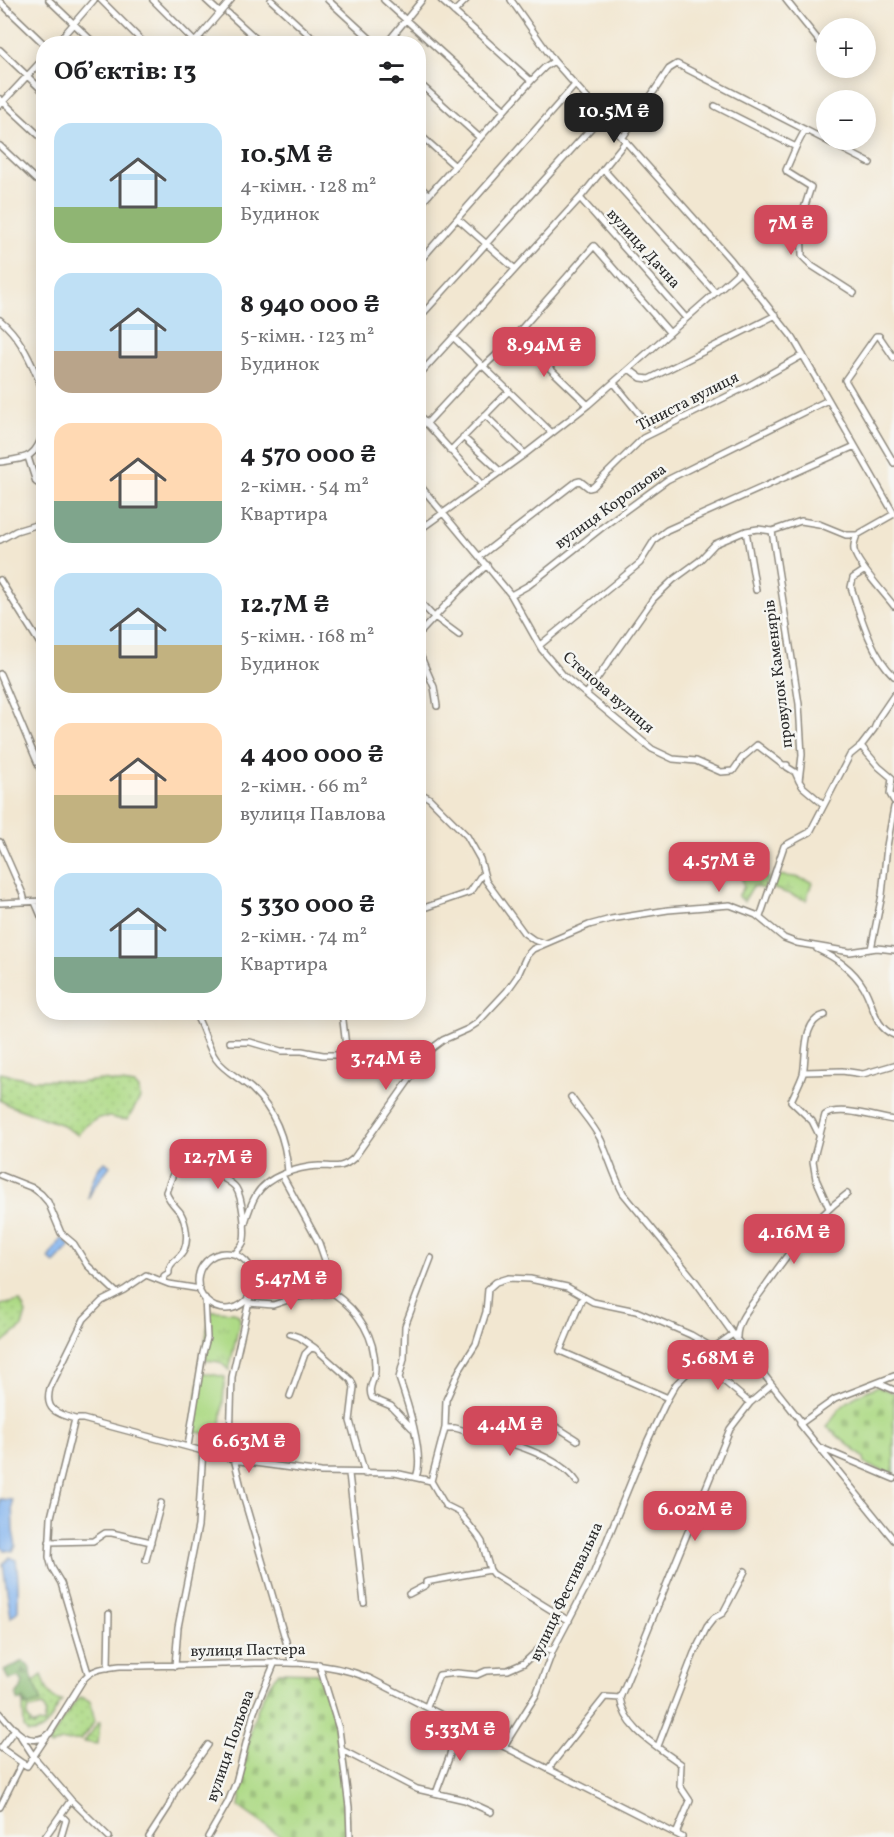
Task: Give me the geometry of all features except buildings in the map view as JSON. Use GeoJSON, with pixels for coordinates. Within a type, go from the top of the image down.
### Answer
{"type":"FeatureCollection","features":[{"type":"Feature","properties":{"kind":"street"},"geometry":{"type":"LineString","coordinates":[[49,0],[86,36]]}},
{"type":"Feature","properties":{"kind":"street"},"geometry":{"type":"LineString","coordinates":[[63,36],[94,0]]}},
{"type":"Feature","properties":{"kind":"street"},"geometry":{"type":"LineString","coordinates":[[101,0],[137,36]]}},
{"type":"Feature","properties":{"kind":"street"},"geometry":{"type":"LineString","coordinates":[[153,0],[187,36]]}},
{"type":"Feature","properties":{"kind":"street"},"geometry":{"type":"LineString","coordinates":[[206,0],[220,14]]}},
{"type":"Feature","properties":{"kind":"street"},"geometry":{"type":"LineString","coordinates":[[200,36],[231,0]]}},
{"type":"Feature","properties":{"kind":"street"},"geometry":{"type":"LineString","coordinates":[[271,0],[310,36]]}},
{"type":"Feature","properties":{"kind":"street"},"geometry":{"type":"LineString","coordinates":[[328,0],[367,36]]}},
{"type":"Feature","properties":{"kind":"street"},"geometry":{"type":"LineString","coordinates":[[384,0],[425,36]]}},
{"type":"Feature","properties":{"kind":"street"},"geometry":{"type":"LineString","coordinates":[[394,36],[422,0]]}},
{"type":"Feature","properties":{"kind":"street"},"geometry":{"type":"LineString","coordinates":[[441,0],[531,81]]}},
{"type":"Feature","properties":{"kind":"street"},"geometry":{"type":"LineString","coordinates":[[454,12],[466,0]]}},
{"type":"Feature","properties":{"kind":"street"},"geometry":{"type":"LineString","coordinates":[[511,0],[554,62],[740,271],[776,315],[803,355],[894,514],[857,535],[846,535],[806,521],[796,522],[772,531],[758,529],[746,531],[715,544],[699,561],[673,580],[653,599],[587,693]]}},
{"type":"Feature","properties":{"kind":"street"},"geometry":{"type":"LineString","coordinates":[[786,0],[816,37]]}},
{"type":"Feature","properties":{"kind":"street"},"geometry":{"type":"LineString","coordinates":[[0,2],[36,36]]}},
{"type":"Feature","properties":{"kind":"street"},"geometry":{"type":"LineString","coordinates":[[228,13],[253,36]]}},
{"type":"Feature","properties":{"kind":"street"},"geometry":{"type":"LineString","coordinates":[[426,37],[506,110]]}},
{"type":"Feature","properties":{"kind":"street"},"geometry":{"type":"LineString","coordinates":[[0,50],[36,85]]}},
{"type":"Feature","properties":{"kind":"street"},"geometry":{"type":"LineString","coordinates":[[426,198],[531,81],[545,67],[554,62]]}},
{"type":"Feature","properties":{"kind":"street"},"geometry":{"type":"LineString","coordinates":[[426,367],[603,169],[669,69],[676,64],[870,163]]}},
{"type":"Feature","properties":{"kind":"street"},"geometry":{"type":"LineString","coordinates":[[36,67],[1,102],[36,133]]}},
{"type":"Feature","properties":{"kind":"street"},"geometry":{"type":"LineString","coordinates":[[426,254],[575,85]]}},
{"type":"Feature","properties":{"kind":"street"},"geometry":{"type":"LineString","coordinates":[[426,89],[480,138]]}},
{"type":"Feature","properties":{"kind":"street"},"geometry":{"type":"LineString","coordinates":[[715,106],[796,147]]}},
{"type":"Feature","properties":{"kind":"street"},"geometry":{"type":"LineString","coordinates":[[426,311],[603,115]]}},
{"type":"Feature","properties":{"kind":"street"},"geometry":{"type":"LineString","coordinates":[[805,130],[786,170],[811,187],[801,218],[802,256],[812,266],[854,293]]}},
{"type":"Feature","properties":{"kind":"street"},"geometry":{"type":"LineString","coordinates":[[426,141],[455,166]]}},
{"type":"Feature","properties":{"kind":"street"},"geometry":{"type":"LineString","coordinates":[[0,146],[36,180]]}},
{"type":"Feature","properties":{"kind":"street"},"geometry":{"type":"LineString","coordinates":[[603,169],[714,291]]}},
{"type":"Feature","properties":{"kind":"street"},"geometry":{"type":"LineString","coordinates":[[426,192],[429,195]]}},
{"type":"Feature","properties":{"kind":"street","name":"вулиця Дачна"},"geometry":{"type":"LineString","coordinates":[[579,198],[686,318]]}},
{"type":"Feature","properties":{"kind":"street"},"geometry":{"type":"LineString","coordinates":[[458,219],[515,269]]}},
{"type":"Feature","properties":{"kind":"street"},"geometry":{"type":"LineString","coordinates":[[482,486],[426,424],[515,335],[594,246],[669,332]]}},
{"type":"Feature","properties":{"kind":"street"},"geometry":{"type":"LineString","coordinates":[[426,525],[501,472],[588,405],[714,291],[740,271]]}},
{"type":"Feature","properties":{"kind":"street"},"geometry":{"type":"LineString","coordinates":[[629,369],[641,378],[650,379],[776,315]]}},
{"type":"Feature","properties":{"kind":"street"},"geometry":{"type":"LineString","coordinates":[[0,320],[12,331],[36,369]]}},
{"type":"Feature","properties":{"kind":"street"},"geometry":{"type":"LineString","coordinates":[[515,335],[588,405]]}},
{"type":"Feature","properties":{"kind":"street"},"geometry":{"type":"LineString","coordinates":[[894,358],[879,336],[876,336],[846,380],[894,464]]}},
{"type":"Feature","properties":{"kind":"street"},"geometry":{"type":"LineString","coordinates":[[453,338],[552,433]]}},
{"type":"Feature","properties":{"kind":"street","name":"Тіниста вулиця"},"geometry":{"type":"LineString","coordinates":[[480,556],[576,482],[580,481],[589,488],[593,487],[626,456],[635,444],[654,432],[748,386],[803,355]]}},
{"type":"Feature","properties":{"kind":"street"},"geometry":{"type":"LineString","coordinates":[[614,383],[654,432]]}},
{"type":"Feature","properties":{"kind":"street"},"geometry":{"type":"LineString","coordinates":[[450,451],[509,391]]}},
{"type":"Feature","properties":{"kind":"street","name":"вулиця Корольова"},"geometry":{"type":"LineString","coordinates":[[511,595],[529,585],[667,480],[828,400]]}},
{"type":"Feature","properties":{"kind":"street"},"geometry":{"type":"LineString","coordinates":[[485,415],[525,454]]}},
{"type":"Feature","properties":{"kind":"street"},"geometry":{"type":"LineString","coordinates":[[464,437],[501,472]]}},
{"type":"Feature","properties":{"kind":"street"},"geometry":{"type":"LineString","coordinates":[[540,645],[640,563],[655,539],[667,530],[855,446]]}},
{"type":"Feature","properties":{"kind":"street"},"geometry":{"type":"LineString","coordinates":[[0,462],[28,457],[36,450]]}},
{"type":"Feature","properties":{"kind":"street"},"geometry":{"type":"LineString","coordinates":[[28,457],[36,482]]}},
{"type":"Feature","properties":{"kind":"street","name":"Степова вулиця"},"geometry":{"type":"LineString","coordinates":[[426,493],[511,595],[540,645],[564,676],[652,749],[673,759],[696,761],[721,772],[730,772],[756,746],[783,765],[787,765],[795,772],[799,781]]}},
{"type":"Feature","properties":{"kind":"street"},"geometry":{"type":"LineString","coordinates":[[0,540],[16,531],[36,525]]}},
{"type":"Feature","properties":{"kind":"street"},"geometry":{"type":"LineString","coordinates":[[746,531],[756,590]]}},
{"type":"Feature","properties":{"kind":"street","name":"провулок Каменярів"},"geometry":{"type":"LineString","coordinates":[[772,531],[799,705],[802,755],[799,781]]}},
{"type":"Feature","properties":{"kind":"street"},"geometry":{"type":"LineString","coordinates":[[857,535],[854,550],[865,570],[894,606]]}},
{"type":"Feature","properties":{"kind":"street"},"geometry":{"type":"LineString","coordinates":[[426,627],[487,565]]}},
{"type":"Feature","properties":{"kind":"street"},"geometry":{"type":"LineString","coordinates":[[865,570],[853,578],[851,587],[872,647],[883,665],[894,676]]}},
{"type":"Feature","properties":{"kind":"street"},"geometry":{"type":"LineString","coordinates":[[0,580],[36,637]]}},
{"type":"Feature","properties":{"kind":"street"},"geometry":{"type":"LineString","coordinates":[[426,608],[459,635]]}},
{"type":"Feature","properties":{"kind":"street"},"geometry":{"type":"LineString","coordinates":[[426,668],[434,687],[437,706]]}},
{"type":"Feature","properties":{"kind":"street"},"geometry":{"type":"LineString","coordinates":[[0,674],[36,759]]}},
{"type":"Feature","properties":{"kind":"street"},"geometry":{"type":"LineString","coordinates":[[760,917],[784,846],[810,832],[850,755],[861,746],[874,729],[879,717],[893,698]]}},
{"type":"Feature","properties":{"kind":"street"},"geometry":{"type":"LineString","coordinates":[[861,746],[892,778],[890,794],[894,801]]}},
{"type":"Feature","properties":{"kind":"street"},"geometry":{"type":"LineString","coordinates":[[799,781],[824,804]]}},
{"type":"Feature","properties":{"kind":"street"},"geometry":{"type":"LineString","coordinates":[[426,796],[467,836],[480,859],[483,875],[524,933],[534,940],[546,943]]}},
{"type":"Feature","properties":{"kind":"street"},"geometry":{"type":"LineString","coordinates":[[871,949],[882,895],[886,846],[894,807]]}},
{"type":"Feature","properties":{"kind":"street"},"geometry":{"type":"LineString","coordinates":[[0,842],[25,902]]}},
{"type":"Feature","properties":{"kind":"street"},"geometry":{"type":"LineString","coordinates":[[426,906],[470,892],[483,875]]}},
{"type":"Feature","properties":{"kind":"street"},"geometry":{"type":"LineString","coordinates":[[0,903],[35,902]]}},
{"type":"Feature","properties":{"kind":"street"},"geometry":{"type":"LineString","coordinates":[[244,1226],[257,1193],[272,1180],[285,1174],[320,1166],[332,1168],[354,1158],[417,1067],[437,1044],[477,1023],[507,991],[517,977],[527,955],[536,947],[597,922],[668,910],[730,905],[760,917],[784,938],[797,943],[850,952],[871,949],[894,951]]}},
{"type":"Feature","properties":{"kind":"street"},"geometry":{"type":"LineString","coordinates":[[534,940],[536,947]]}},
{"type":"Feature","properties":{"kind":"street"},"geometry":{"type":"LineString","coordinates":[[813,946],[841,962],[855,975],[880,1025],[894,1035]]}},
{"type":"Feature","properties":{"kind":"street"},"geometry":{"type":"LineString","coordinates":[[819,1137],[812,1121],[791,1101],[804,1072],[807,1038],[815,1019],[825,1015]]}},
{"type":"Feature","properties":{"kind":"street"},"geometry":{"type":"LineString","coordinates":[[200,1020],[214,1057],[223,1067],[251,1088],[271,1114],[283,1137],[285,1174],[319,1243],[332,1280],[333,1293]]}},
{"type":"Feature","properties":{"kind":"street"},"geometry":{"type":"LineString","coordinates":[[343,1020],[347,1055]]}},
{"type":"Feature","properties":{"kind":"street"},"geometry":{"type":"LineString","coordinates":[[230,1042],[250,1042],[281,1051],[347,1055],[381,1067],[398,1067],[411,1061],[417,1067]]}},
{"type":"Feature","properties":{"kind":"street"},"geometry":{"type":"LineString","coordinates":[[804,1072],[842,1071],[863,1074],[894,1065]]}},
{"type":"Feature","properties":{"kind":"street"},"geometry":{"type":"LineString","coordinates":[[571,1097],[600,1138],[623,1193],[696,1282],[746,1352],[800,1420],[800,1424],[894,1540]]}},
{"type":"Feature","properties":{"kind":"street"},"geometry":{"type":"LineString","coordinates":[[829,1208],[813,1170],[813,1161],[824,1119],[831,1112],[868,1114],[894,1120]]}},
{"type":"Feature","properties":{"kind":"street"},"geometry":{"type":"LineString","coordinates":[[173,1283],[173,1277],[168,1268],[182,1255],[187,1242],[185,1224],[180,1212],[171,1203],[166,1192],[178,1161],[218,1174],[222,1180],[234,1185],[240,1195],[244,1226],[243,1242],[235,1254]]}},
{"type":"Feature","properties":{"kind":"street"},"geometry":{"type":"LineString","coordinates":[[0,1175],[33,1188],[41,1194],[48,1202],[61,1233],[74,1244],[87,1265],[117,1293]]}},
{"type":"Feature","properties":{"kind":"street"},"geometry":{"type":"LineString","coordinates":[[735,1335],[740,1322],[790,1250],[829,1208],[847,1194]]}},
{"type":"Feature","properties":{"kind":"street"},"geometry":{"type":"LineString","coordinates":[[251,1292],[243,1303],[229,1308],[216,1306],[205,1298],[200,1289],[199,1275],[207,1261],[222,1253],[235,1254],[252,1270],[254,1280],[232,1377],[230,1442],[291,1662]]}},
{"type":"Feature","properties":{"kind":"street"},"geometry":{"type":"LineString","coordinates":[[416,1477],[420,1457],[399,1372],[404,1359],[405,1326],[431,1257]]}},
{"type":"Feature","properties":{"kind":"street"},"geometry":{"type":"LineString","coordinates":[[164,1281],[164,1276],[169,1273]]}},
{"type":"Feature","properties":{"kind":"street"},"geometry":{"type":"LineString","coordinates":[[200,1289],[164,1281],[149,1275],[94,1307],[84,1319],[50,1388],[48,1400],[51,1407],[59,1414],[75,1419],[83,1419],[233,1457],[240,1461],[281,1468],[349,1474],[395,1473],[430,1481],[445,1505],[459,1512],[482,1542],[490,1570],[569,1621]]}},
{"type":"Feature","properties":{"kind":"street"},"geometry":{"type":"LineString","coordinates":[[430,1481],[434,1474],[445,1428],[446,1400],[459,1371],[476,1344],[486,1312],[488,1289],[500,1280],[530,1279],[567,1287],[593,1302],[636,1311],[692,1335],[713,1348],[746,1352]]}},
{"type":"Feature","properties":{"kind":"street"},"geometry":{"type":"LineString","coordinates":[[249,1303],[273,1305],[297,1297],[333,1293],[343,1300],[367,1328],[375,1369],[369,1392],[372,1398],[391,1406],[412,1428]]}},
{"type":"Feature","properties":{"kind":"street"},"geometry":{"type":"LineString","coordinates":[[584,1296],[560,1352],[668,1398]]}},
{"type":"Feature","properties":{"kind":"street"},"geometry":{"type":"LineString","coordinates":[[188,1446],[207,1338],[205,1298]]}},
{"type":"Feature","properties":{"kind":"street"},"geometry":{"type":"LineString","coordinates":[[290,1334],[299,1337],[316,1349],[353,1383],[350,1421],[365,1474]]}},
{"type":"Feature","properties":{"kind":"street","name":"вулиця Фестивальна"},"geometry":{"type":"LineString","coordinates":[[504,1746],[536,1695],[553,1650],[594,1572],[648,1440],[668,1398],[676,1384],[713,1348],[735,1335]]}},
{"type":"Feature","properties":{"kind":"street"},"geometry":{"type":"LineString","coordinates":[[290,1396],[305,1354],[311,1348],[316,1349]]}},
{"type":"Feature","properties":{"kind":"street"},"geometry":{"type":"LineString","coordinates":[[701,1362],[750,1403]]}},
{"type":"Feature","properties":{"kind":"street"},"geometry":{"type":"LineString","coordinates":[[800,1424],[835,1399],[894,1376]]}},
{"type":"Feature","properties":{"kind":"street"},"geometry":{"type":"LineString","coordinates":[[878,1383],[894,1390]]}},
{"type":"Feature","properties":{"kind":"street"},"geometry":{"type":"LineString","coordinates":[[679,1835],[690,1801],[680,1786],[681,1764],[638,1732],[625,1718],[620,1698],[730,1429],[750,1403],[771,1385]]}},
{"type":"Feature","properties":{"kind":"street"},"geometry":{"type":"LineString","coordinates":[[502,1442],[515,1422],[527,1413],[538,1415],[577,1440]]}},
{"type":"Feature","properties":{"kind":"street"},"geometry":{"type":"LineString","coordinates":[[17,1731],[1,1748],[27,1766],[88,1673],[61,1583],[50,1563],[49,1542],[55,1497],[75,1419]]}},
{"type":"Feature","properties":{"kind":"street"},"geometry":{"type":"LineString","coordinates":[[445,1428],[455,1428],[533,1451],[561,1467],[577,1482]]}},
{"type":"Feature","properties":{"kind":"street"},"geometry":{"type":"LineString","coordinates":[[818,1446],[894,1479]]}},
{"type":"Feature","properties":{"kind":"street"},"geometry":{"type":"LineString","coordinates":[[175,1666],[178,1626],[198,1526],[203,1450]]}},
{"type":"Feature","properties":{"kind":"street"},"geometry":{"type":"LineString","coordinates":[[349,1474],[364,1603]]}},
{"type":"Feature","properties":{"kind":"street"},"geometry":{"type":"LineString","coordinates":[[146,1560],[161,1503]]}},
{"type":"Feature","properties":{"kind":"street"},"geometry":{"type":"LineString","coordinates":[[49,1542],[93,1541],[105,1533],[151,1542]]}},
{"type":"Feature","properties":{"kind":"street"},"geometry":{"type":"LineString","coordinates":[[409,1594],[426,1585],[426,1582],[490,1570]]}},
{"type":"Feature","properties":{"kind":"street"},"geometry":{"type":"LineString","coordinates":[[658,1746],[698,1645],[714,1618],[723,1613],[745,1571]]}},
{"type":"Feature","properties":{"kind":"street"},"geometry":{"type":"LineString","coordinates":[[108,1668],[109,1614]]}},
{"type":"Feature","properties":{"kind":"street"},"geometry":{"type":"LineString","coordinates":[[427,1706],[439,1675],[457,1673],[477,1675],[486,1671],[508,1670],[524,1664],[540,1648],[553,1650]]}},
{"type":"Feature","properties":{"kind":"street","name":"вулиця Пастера"},"geometry":{"type":"LineString","coordinates":[[88,1673],[108,1668],[275,1662],[319,1664],[355,1672],[427,1706],[679,1835]]}},
{"type":"Feature","properties":{"kind":"street","name":"вулиця Польова"},"geometry":{"type":"LineString","coordinates":[[208,1837],[228,1802],[236,1782],[254,1712],[275,1662]]}},
{"type":"Feature","properties":{"kind":"street"},"geometry":{"type":"LineString","coordinates":[[319,1664],[320,1673],[335,1712],[342,1750],[350,1837]]}},
{"type":"Feature","properties":{"kind":"street"},"geometry":{"type":"LineString","coordinates":[[548,1768],[605,1697],[620,1698]]}},
{"type":"Feature","properties":{"kind":"street"},"geometry":{"type":"LineString","coordinates":[[0,1713],[26,1738],[35,1740],[47,1736]]}},
{"type":"Feature","properties":{"kind":"street"},"geometry":{"type":"LineString","coordinates":[[436,1793],[449,1758],[458,1723]]}},
{"type":"Feature","properties":{"kind":"street"},"geometry":{"type":"LineString","coordinates":[[17,1731],[34,1757],[71,1800],[110,1837]]}},
{"type":"Feature","properties":{"kind":"street"},"geometry":{"type":"LineString","coordinates":[[149,1837],[170,1806],[175,1791],[208,1745]]}},
{"type":"Feature","properties":{"kind":"street"},"geometry":{"type":"LineString","coordinates":[[342,1750],[417,1790],[465,1800],[491,1812]]}},
{"type":"Feature","properties":{"kind":"street"},"geometry":{"type":"LineString","coordinates":[[0,1807],[21,1763]]}},
{"type":"Feature","properties":{"kind":"street"},"geometry":{"type":"LineString","coordinates":[[45,1837],[71,1800]]}},
{"type":"Feature","properties":{"kind":"street"},"geometry":{"type":"LineString","coordinates":[[61,1815],[66,1820],[61,1837]]}},
{"type":"Feature","properties":{"kind":"green space"},"geometry":{"type":"Polygon","coordinates":[[[746,874],[768,877],[764,889],[753,886],[744,901],[738,896],[744,887],[741,876],[746,874]]]}},
{"type":"Feature","properties":{"kind":"green space"},"geometry":{"type":"Polygon","coordinates":[[[777,875],[812,882],[806,900],[772,888],[777,875]]]}},
{"type":"Feature","properties":{"kind":"green space"},"geometry":{"type":"Polygon","coordinates":[[[0,1073],[34,1080],[76,1083],[102,1080],[135,1085],[139,1089],[140,1098],[128,1119],[99,1118],[87,1125],[78,1135],[60,1124],[0,1100],[0,1073]]]}},
{"type":"Feature","properties":{"kind":"green space"},"geometry":{"type":"Polygon","coordinates":[[[20,1301],[26,1313],[22,1327],[0,1345],[0,1305],[20,1301]]]}},
{"type":"Feature","properties":{"kind":"green space"},"geometry":{"type":"Polygon","coordinates":[[[213,1311],[234,1312],[239,1316],[229,1370],[220,1362],[207,1360],[204,1355],[209,1314],[213,1311]]]}},
{"type":"Feature","properties":{"kind":"green space"},"geometry":{"type":"Polygon","coordinates":[[[201,1372],[225,1377],[220,1437],[192,1431],[201,1372]]]}},
{"type":"Feature","properties":{"kind":"green space"},"geometry":{"type":"Polygon","coordinates":[[[878,1386],[894,1393],[894,1475],[865,1464],[864,1458],[827,1427],[848,1401],[878,1386]]]}},
{"type":"Feature","properties":{"kind":"green space"},"geometry":{"type":"Polygon","coordinates":[[[23,1661],[31,1669],[41,1702],[27,1706],[22,1700],[19,1701],[16,1695],[23,1682],[18,1677],[9,1680],[4,1671],[23,1661]]]}},
{"type":"Feature","properties":{"kind":"green space"},"geometry":{"type":"Polygon","coordinates":[[[279,1672],[317,1673],[325,1692],[341,1753],[348,1837],[282,1837],[239,1807],[246,1754],[254,1719],[260,1702],[279,1672]]]}},
{"type":"Feature","properties":{"kind":"green space"},"geometry":{"type":"Polygon","coordinates":[[[42,1675],[50,1695],[62,1701],[45,1727],[28,1733],[24,1728],[23,1704],[27,1706],[40,1696],[33,1682],[42,1675]],[[43,1706],[29,1709],[27,1717],[31,1722],[29,1725],[44,1724],[45,1708],[43,1706]]]}},
{"type":"Feature","properties":{"kind":"green space"},"geometry":{"type":"Polygon","coordinates":[[[81,1697],[90,1701],[95,1721],[81,1740],[61,1741],[51,1746],[48,1744],[73,1704],[81,1697]]]}},
{"type":"Feature","properties":{"kind":"green space"},"geometry":{"type":"Polygon","coordinates":[[[99,1722],[98,1744],[84,1742],[99,1722]]]}},
{"type":"Feature","properties":{"kind":"water"},"geometry":{"type":"Polygon","coordinates":[[[105,1162],[110,1166],[88,1199],[96,1173],[105,1162]]]}},
{"type":"Feature","properties":{"kind":"water"},"geometry":{"type":"Polygon","coordinates":[[[62,1238],[69,1244],[69,1247],[54,1263],[48,1258],[62,1238]]]}},
{"type":"Feature","properties":{"kind":"water"},"geometry":{"type":"Polygon","coordinates":[[[0,1499],[12,1500],[16,1546],[13,1551],[4,1550],[1,1547],[0,1499]]]}},
{"type":"Feature","properties":{"kind":"water"},"geometry":{"type":"Polygon","coordinates":[[[10,1557],[16,1560],[18,1572],[18,1611],[11,1617],[3,1564],[10,1557]]]}}]}
